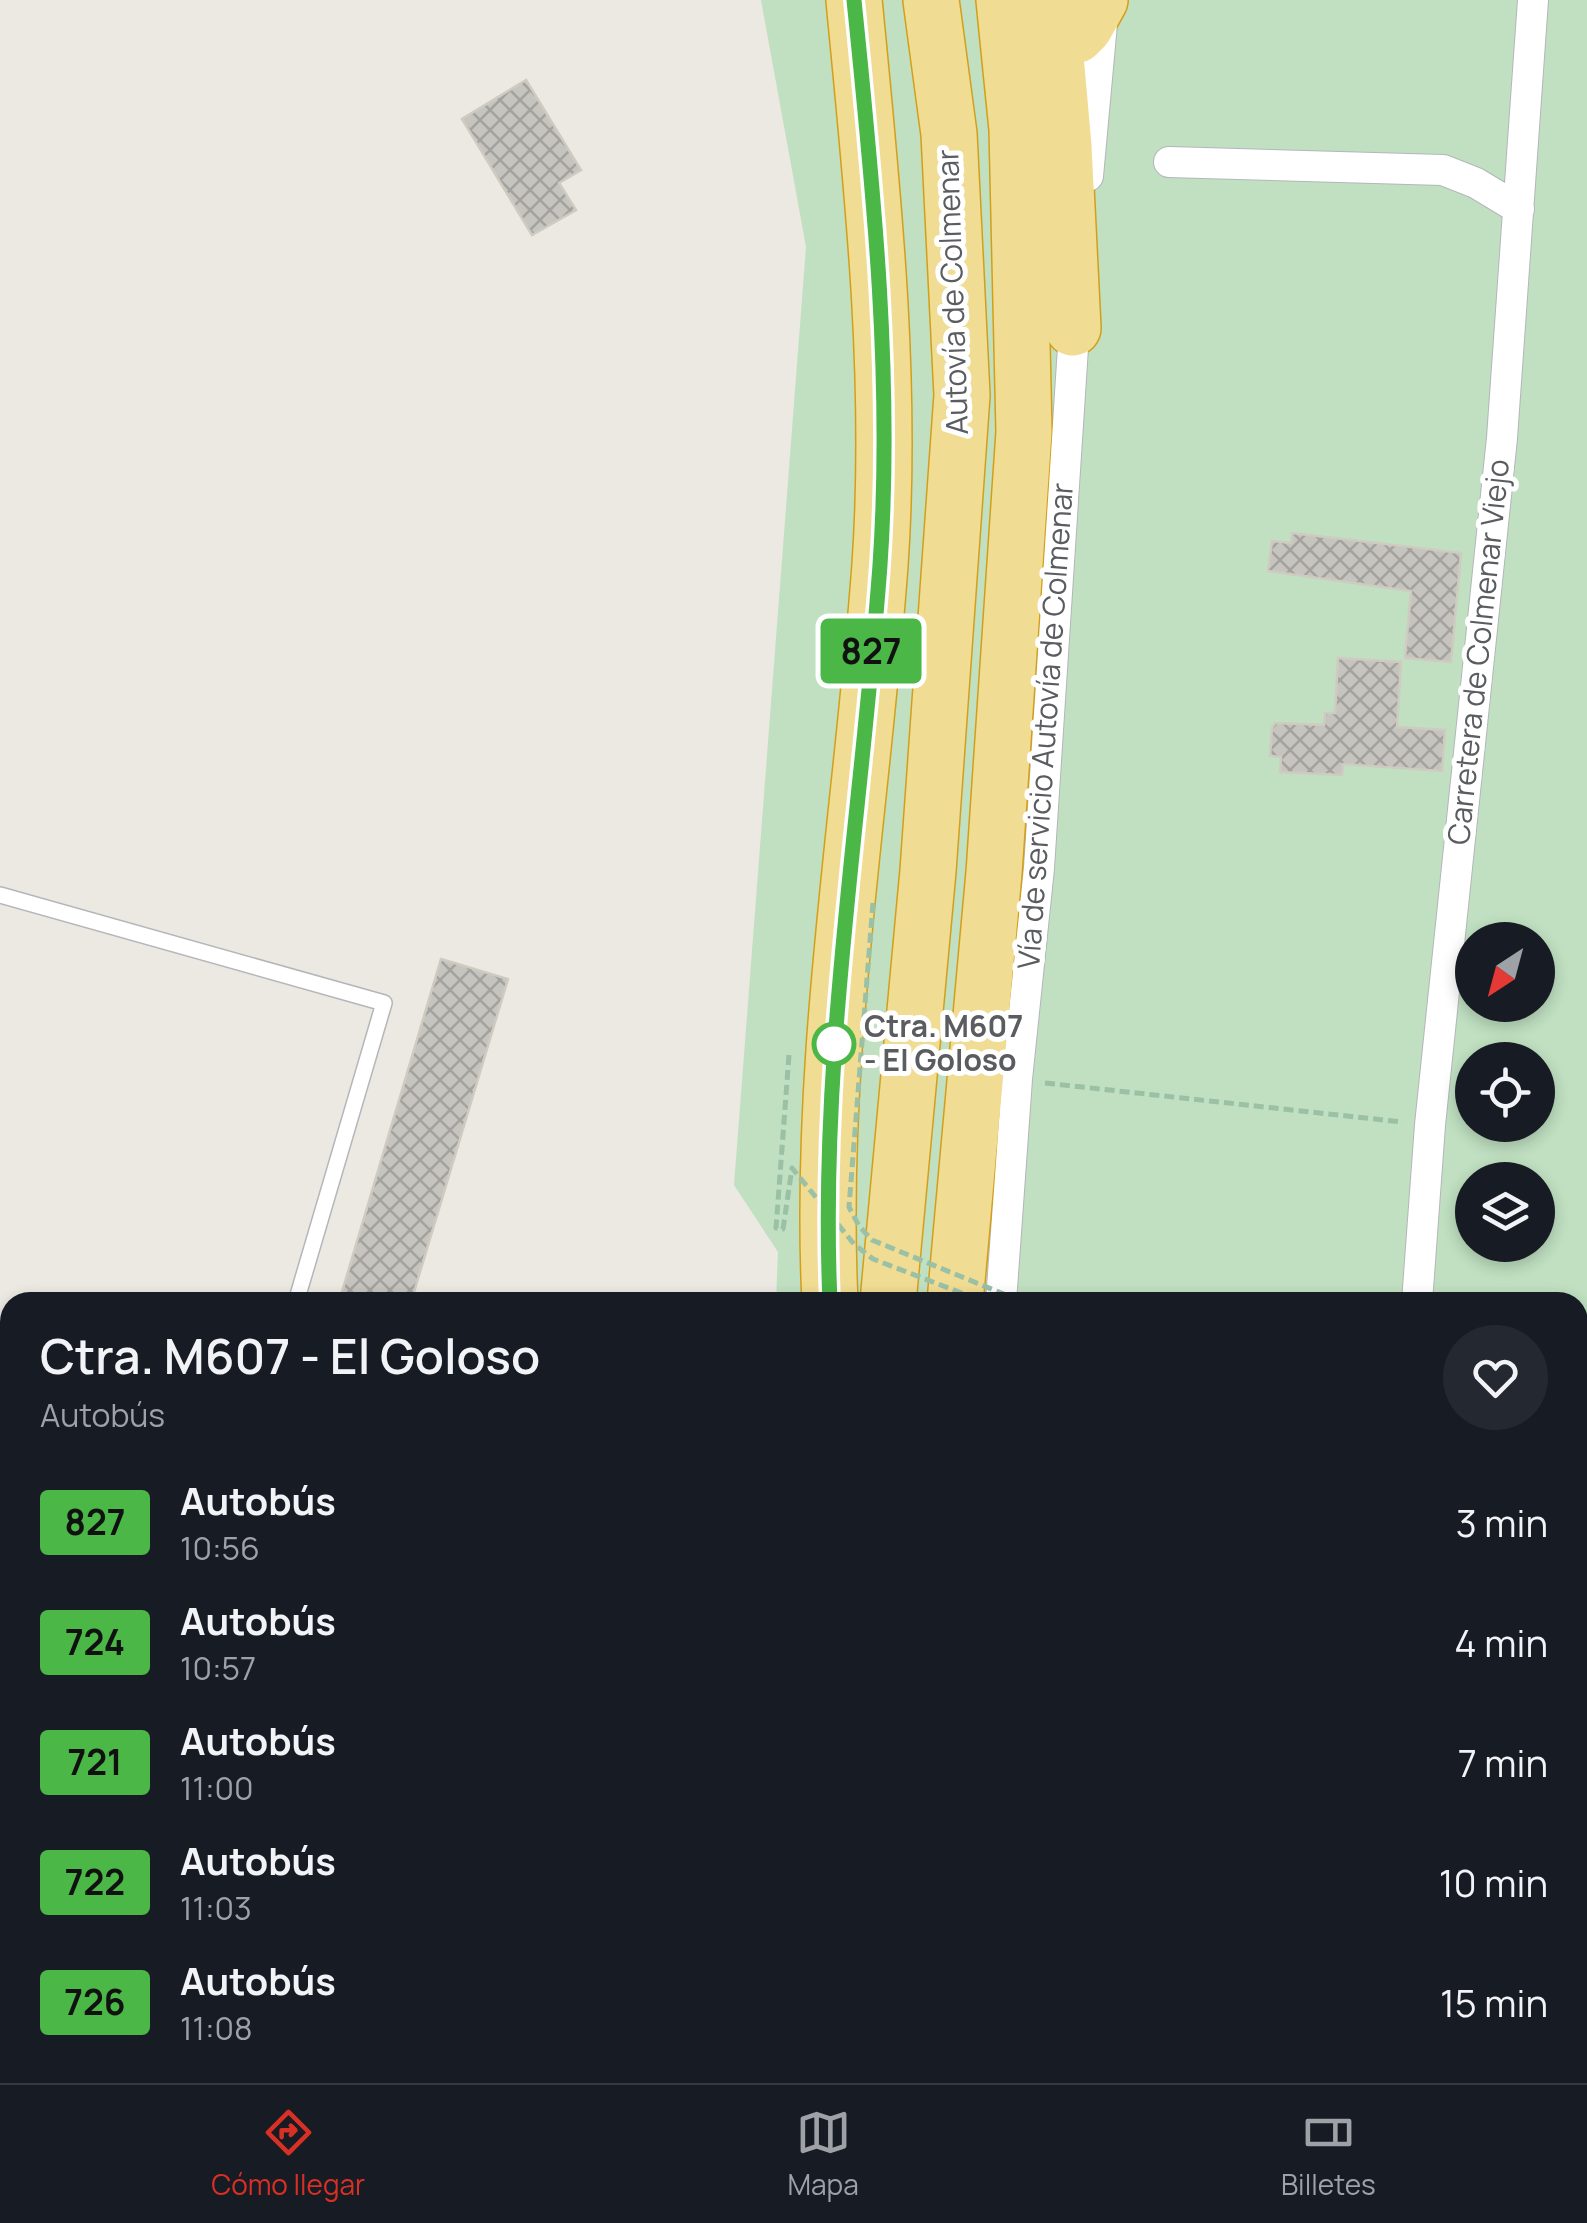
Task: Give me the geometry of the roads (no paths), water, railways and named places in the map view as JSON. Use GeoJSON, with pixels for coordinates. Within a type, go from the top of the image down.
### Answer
{"type":"FeatureCollection","features":[{"type":"Feature","properties":{"kind":"highway"},"geometry":{"type":"LineString","coordinates":[[824,1278],[834,1044],[880,564],[885,386],[854,0]]}},
{"type":"Feature","properties":{"kind":"highway","name":"Autovía de Colmenar"},"geometry":{"type":"LineString","coordinates":[[889,1292],[928,872],[962,395],[949,134],[931,0]]}},
{"type":"Feature","properties":{"kind":"highway"},"geometry":{"type":"LineString","coordinates":[[956,1292],[994,872],[1024,432],[1017,128],[1004,0]]}},
{"type":"Feature","properties":{"kind":"highway"},"geometry":{"type":"LineString","coordinates":[[1074,328],[1077,5]]}},
{"type":"Feature","properties":{"kind":"street","name":"Carretera de Colmenar Viejo"},"geometry":{"type":"LineString","coordinates":[[1418,1292],[1430,1125],[1502,438],[1533,0]]}},
{"type":"Feature","properties":{"kind":"street"},"geometry":{"type":"LineString","coordinates":[[1170,162],[1443,170],[1476,183],[1518,208]]}},
{"type":"Feature","properties":{"kind":"street","name":"Vía de servicio Autovía de Colmenar"},"geometry":{"type":"LineString","coordinates":[[1003,1292],[1017,1080],[1039,868],[1074,328]]}},
{"type":"Feature","properties":{"kind":"lane"},"geometry":{"type":"LineString","coordinates":[[0,895],[384,1004],[299,1292]]}},
{"type":"Feature","properties":{"kind":"place","name":"Ctra. M607 - El Goloso"},"geometry":{"type":"Point","coordinates":[834,1044]}}]}
